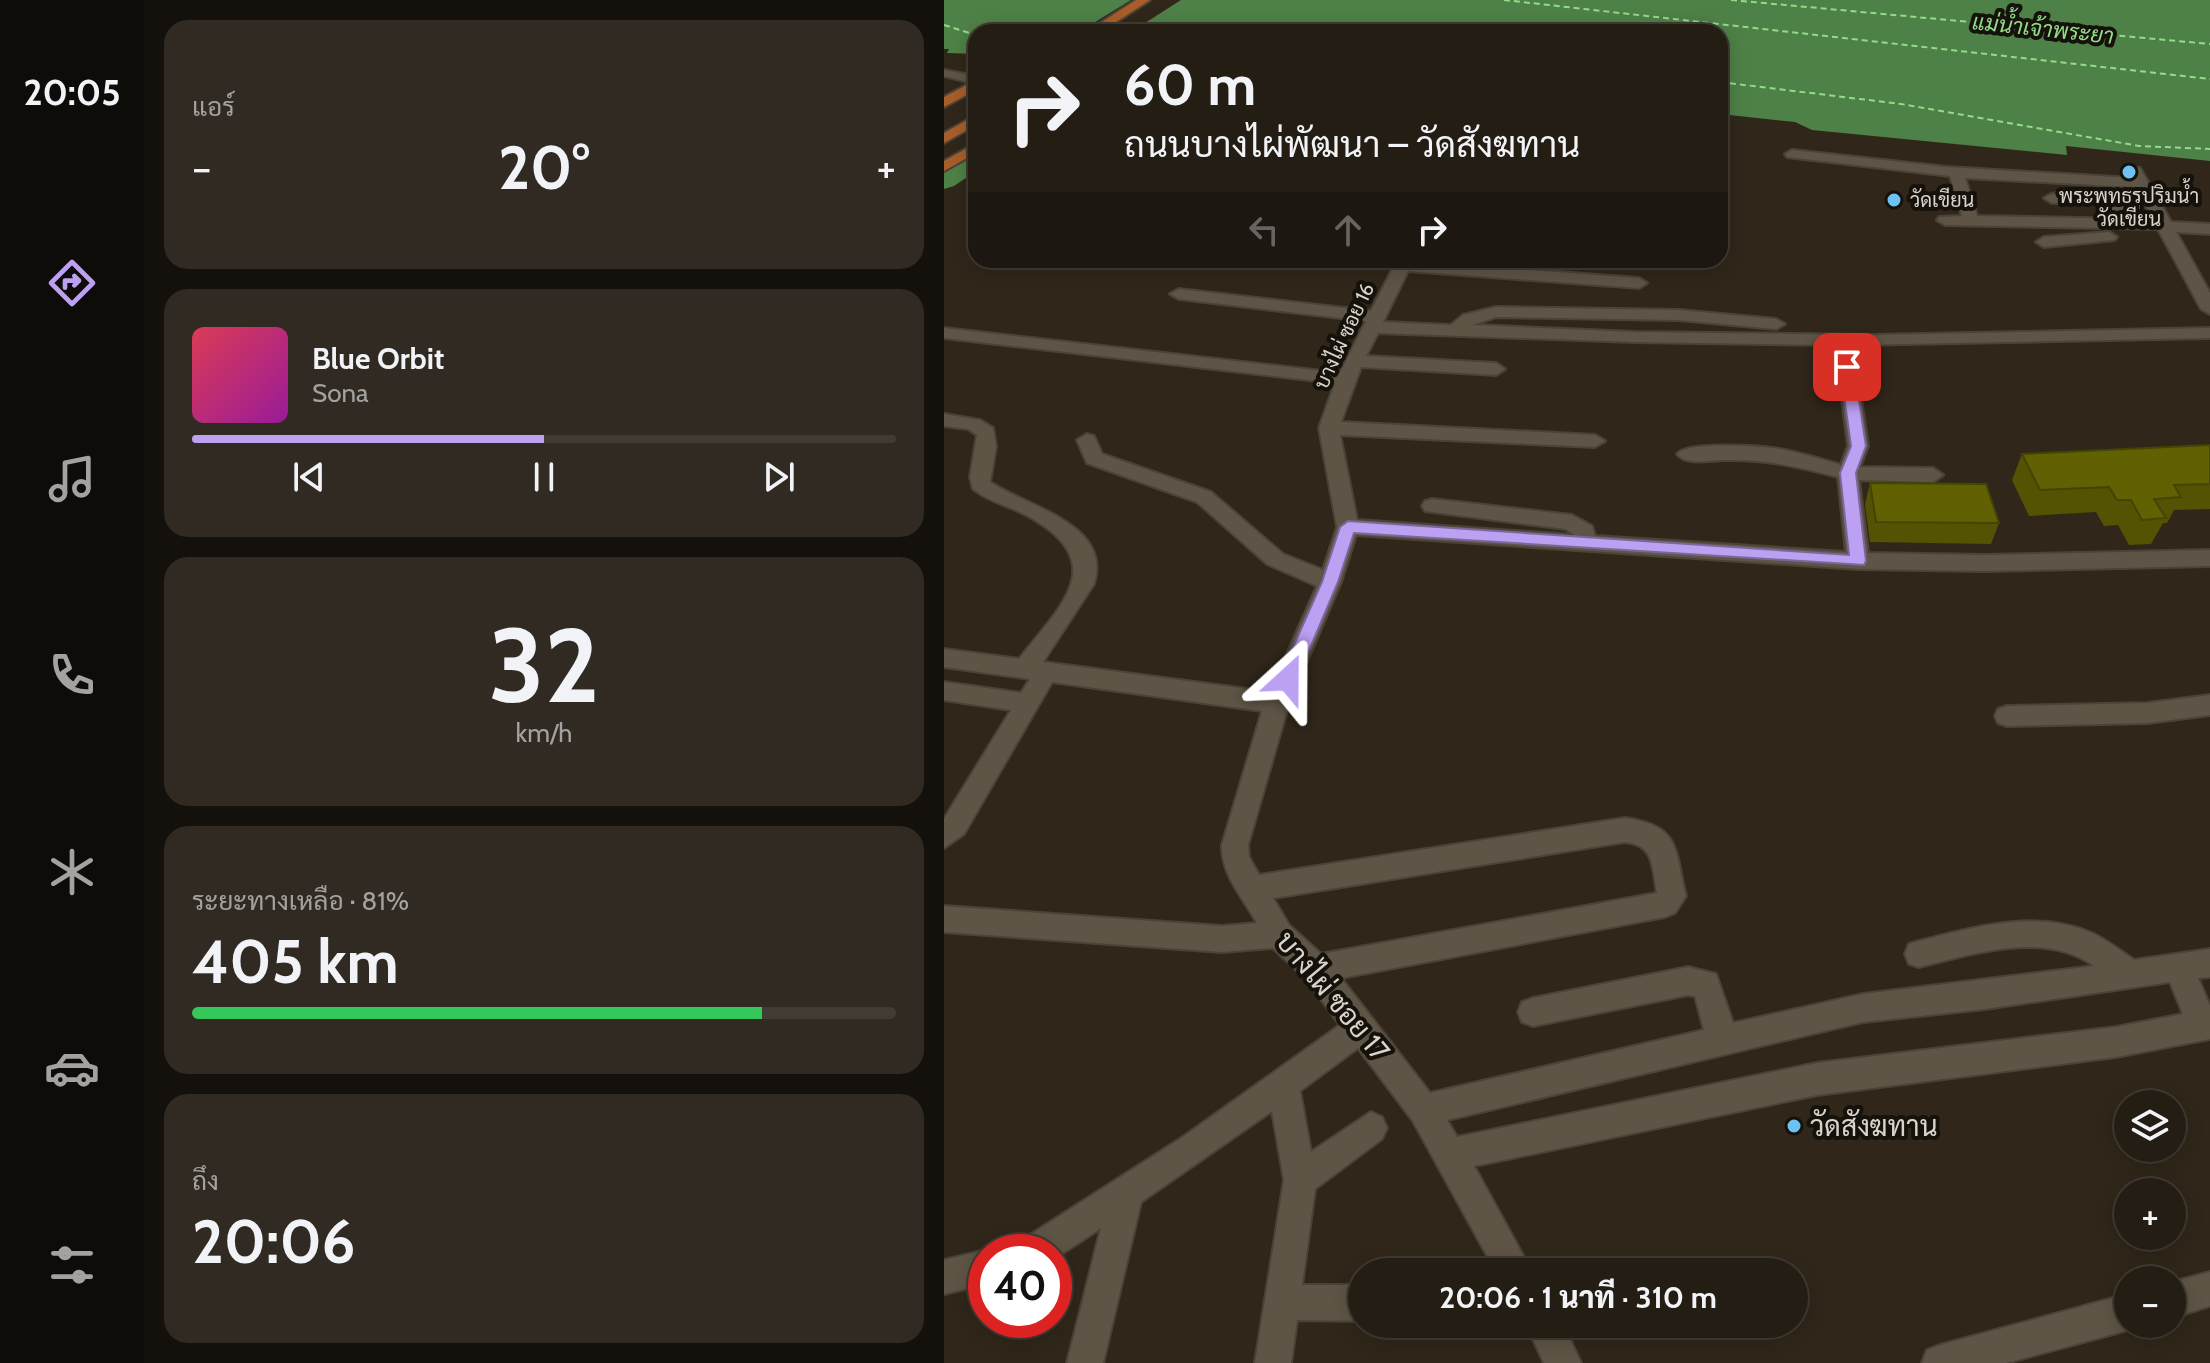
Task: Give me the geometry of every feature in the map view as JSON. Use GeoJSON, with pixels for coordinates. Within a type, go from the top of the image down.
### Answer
{"type":"FeatureCollection","features":[{"type":"Feature","properties":{"kind":"main road"},"geometry":{"type":"LineString","coordinates":[[1108,24],[1149,4]]}},
{"type":"Feature","properties":{"kind":"main road"},"geometry":{"type":"LineString","coordinates":[[1125,24],[1149,4]]}},
{"type":"Feature","properties":{"kind":"main road"},"geometry":{"type":"LineString","coordinates":[[944,103],[968,88]]}},
{"type":"Feature","properties":{"kind":"main road"},"geometry":{"type":"LineString","coordinates":[[944,122],[968,107]]}},
{"type":"Feature","properties":{"kind":"main road"},"geometry":{"type":"LineString","coordinates":[[944,139],[968,124]]}},
{"type":"Feature","properties":{"kind":"main road"},"geometry":{"type":"LineString","coordinates":[[944,167],[968,152]]}},
{"type":"Feature","properties":{"kind":"street"},"geometry":{"type":"LineString","coordinates":[[949,73],[968,83]]}},
{"type":"Feature","properties":{"kind":"street"},"geometry":{"type":"LineString","coordinates":[[944,89],[968,86]]}},
{"type":"Feature","properties":{"kind":"street"},"geometry":{"type":"LineString","coordinates":[[1792,154],[1816,153],[1862,163],[2043,179],[2138,177],[2210,309]]}},
{"type":"Feature","properties":{"kind":"street"},"geometry":{"type":"LineString","coordinates":[[1956,172],[1971,221]]}},
{"type":"Feature","properties":{"kind":"street"},"geometry":{"type":"LineString","coordinates":[[2043,179],[2062,223]]}},
{"type":"Feature","properties":{"kind":"street"},"geometry":{"type":"LineString","coordinates":[[2052,198],[2105,198],[2128,208],[2145,223]]}},
{"type":"Feature","properties":{"kind":"street"},"geometry":{"type":"LineString","coordinates":[[1945,220],[2145,223],[2210,229]]}},
{"type":"Feature","properties":{"kind":"street"},"geometry":{"type":"LineString","coordinates":[[2044,242],[2117,236],[2124,231],[2124,223]]}},
{"type":"Feature","properties":{"kind":"street","name":"บางไผ่ ซอย 16"},"geometry":{"type":"LineString","coordinates":[[1348,527],[1329,428],[1346,379],[1401,268]]}},
{"type":"Feature","properties":{"kind":"street"},"geometry":{"type":"LineString","coordinates":[[1462,268],[1639,283]]}},
{"type":"Feature","properties":{"kind":"street"},"geometry":{"type":"LineString","coordinates":[[1179,294],[1375,322],[1455,330],[1685,338],[1783,331]]}},
{"type":"Feature","properties":{"kind":"street"},"geometry":{"type":"LineString","coordinates":[[1455,330],[1483,314],[1577,313],[1679,315],[1838,339],[2210,333]]}},
{"type":"Feature","properties":{"kind":"street"},"geometry":{"type":"LineString","coordinates":[[1574,335],[1577,313]]}},
{"type":"Feature","properties":{"kind":"street"},"geometry":{"type":"LineString","coordinates":[[1679,315],[1685,338]]}},
{"type":"Feature","properties":{"kind":"street"},"geometry":{"type":"LineString","coordinates":[[944,333],[1346,379]]}},
{"type":"Feature","properties":{"kind":"street"},"geometry":{"type":"LineString","coordinates":[[1838,339],[1858,446],[1848,473],[1858,561]]}},
{"type":"Feature","properties":{"kind":"street"},"geometry":{"type":"LineString","coordinates":[[1355,361],[1496,369]]}},
{"type":"Feature","properties":{"kind":"street"},"geometry":{"type":"LineString","coordinates":[[944,420],[973,424],[986,432],[988,444],[979,474],[980,484],[988,492],[1026,506],[1061,526],[1083,557],[1086,576],[1036,670],[1027,703],[955,826],[944,836]]}},
{"type":"Feature","properties":{"kind":"street"},"geometry":{"type":"LineString","coordinates":[[1329,428],[1595,441]]}},
{"type":"Feature","properties":{"kind":"street"},"geometry":{"type":"LineString","coordinates":[[1087,440],[1094,458],[1204,497],[1275,559],[1330,582]]}},
{"type":"Feature","properties":{"kind":"street"},"geometry":{"type":"LineString","coordinates":[[1687,454],[1754,453],[1782,456],[1848,473],[1933,475]]}},
{"type":"Feature","properties":{"kind":"street"},"geometry":{"type":"LineString","coordinates":[[1432,506],[1572,522],[1584,531],[1585,545]]}},
{"type":"Feature","properties":{"kind":"street"},"geometry":{"type":"LineString","coordinates":[[1348,527],[1858,561],[1985,563],[2210,558]]}},
{"type":"Feature","properties":{"kind":"street","name":"บางไผ่ ซอย 17"},"geometry":{"type":"LineString","coordinates":[[1348,527],[1330,582],[1277,703],[1235,845],[1235,859],[1279,934],[1316,969],[1424,1110],[1507,1258]]}},
{"type":"Feature","properties":{"kind":"street"},"geometry":{"type":"LineString","coordinates":[[944,658],[1277,703]]}},
{"type":"Feature","properties":{"kind":"street"},"geometry":{"type":"LineString","coordinates":[[944,691],[1027,703]]}},
{"type":"Feature","properties":{"kind":"street"},"geometry":{"type":"LineString","coordinates":[[2007,716],[2148,713],[2210,705]]}},
{"type":"Feature","properties":{"kind":"street"},"geometry":{"type":"LineString","coordinates":[[1250,889],[1625,830],[1648,833],[1660,845],[1672,896],[1665,904],[1316,969]]}},
{"type":"Feature","properties":{"kind":"street"},"geometry":{"type":"LineString","coordinates":[[944,919],[1222,939],[1279,934]]}},
{"type":"Feature","properties":{"kind":"street"},"geometry":{"type":"LineString","coordinates":[[1919,954],[1987,938],[2038,936],[2076,940],[2129,973]]}},
{"type":"Feature","properties":{"kind":"street"},"geometry":{"type":"LineString","coordinates":[[1424,1110],[1863,1008],[1985,995],[2210,963]]}},
{"type":"Feature","properties":{"kind":"street"},"geometry":{"type":"LineString","coordinates":[[1450,1155],[1817,1079],[2116,1042],[2207,1024],[2178,967]]}},
{"type":"Feature","properties":{"kind":"street"},"geometry":{"type":"LineString","coordinates":[[1533,1012],[1688,981],[1706,984],[1722,1039]]}},
{"type":"Feature","properties":{"kind":"street"},"geometry":{"type":"LineString","coordinates":[[1062,1234],[1362,1027]]}},
{"type":"Feature","properties":{"kind":"street"},"geometry":{"type":"LineString","coordinates":[[1273,1363],[1300,1180],[1283,1084]]}},
{"type":"Feature","properties":{"kind":"street"},"geometry":{"type":"LineString","coordinates":[[1300,1180],[1371,1128]]}},
{"type":"Feature","properties":{"kind":"street"},"geometry":{"type":"LineString","coordinates":[[1085,1363],[1127,1192]]}},
{"type":"Feature","properties":{"kind":"street"},"geometry":{"type":"LineString","coordinates":[[944,1277],[968,1271]]}},
{"type":"Feature","properties":{"kind":"street"},"geometry":{"type":"LineString","coordinates":[[2186,1296],[2210,1289]]}},
{"type":"Feature","properties":{"kind":"street"},"geometry":{"type":"LineString","coordinates":[[1282,1302],[1348,1303]]}},
{"type":"Feature","properties":{"kind":"street"},"geometry":{"type":"LineString","coordinates":[[1940,1363],[2114,1316]]}},
{"type":"Feature","properties":{"kind":"street"},"geometry":{"type":"LineString","coordinates":[[1551,1338],[1563,1363]]}},
{"type":"Feature","properties":{"kind":"water","name":"แม่น้ำเจ้าพระยา"},"geometry":{"type":"Polygon","coordinates":[[[944,0],[2210,0],[2210,161],[2066,146],[2067,155],[1812,130],[1795,122],[1728,115],[1728,24],[968,24],[968,54],[947,53],[949,49],[944,49],[944,0]]]}},
{"type":"Feature","properties":{"kind":"pier"},"geometry":{"type":"Polygon","coordinates":[[[1131,0],[1181,0],[1144,24],[1092,24],[1131,0]]]}},
{"type":"Feature","properties":{"kind":"building"},"geometry":{"type":"Polygon","coordinates":[[[2210,445],[2210,484],[2174,485],[2181,497],[2154,499],[2166,518],[2142,520],[2131,500],[2117,500],[2109,487],[2040,490],[2022,454],[2210,445]]]}},
{"type":"Feature","properties":{"kind":"building"},"geometry":{"type":"Polygon","coordinates":[[[1870,483],[1986,484],[1999,523],[1876,522],[1870,483]]]}},
{"type":"Feature","properties":{"kind":"waterway"},"geometry":{"type":"LineString","coordinates":[[944,180],[968,164]]}},
{"type":"Feature","properties":{"kind":"ferry route"},"geometry":{"type":"LineString","coordinates":[[1504,0],[1718,24]]}},
{"type":"Feature","properties":{"kind":"ferry route"},"geometry":{"type":"LineString","coordinates":[[1731,0],[2210,44]]}},
{"type":"Feature","properties":{"kind":"ferry route"},"geometry":{"type":"LineString","coordinates":[[944,25],[968,32]]}},
{"type":"Feature","properties":{"kind":"ferry route"},"geometry":{"type":"LineString","coordinates":[[1728,25],[2210,79]]}},
{"type":"Feature","properties":{"kind":"ferry route"},"geometry":{"type":"LineString","coordinates":[[1728,83],[1901,104],[2139,146],[2210,149]]}},
{"type":"Feature","properties":{"kind":"place","name":"พระพุทธรูปริมน้ำ วัดเขียน"},"geometry":{"type":"Point","coordinates":[2129,172]}},
{"type":"Feature","properties":{"kind":"place","name":"วัดเขียน"},"geometry":{"type":"Point","coordinates":[1894,200]}},
{"type":"Feature","properties":{"kind":"place","name":"วัดสังฆทาน"},"geometry":{"type":"Point","coordinates":[1794,1126]}},
{"type":"Feature","properties":{"kind":"route"},"geometry":{"type":"LineString","coordinates":[[1288,679],[1330,582],[1348,527],[1858,561],[1848,473],[1858,446],[1847,367]]}}]}
